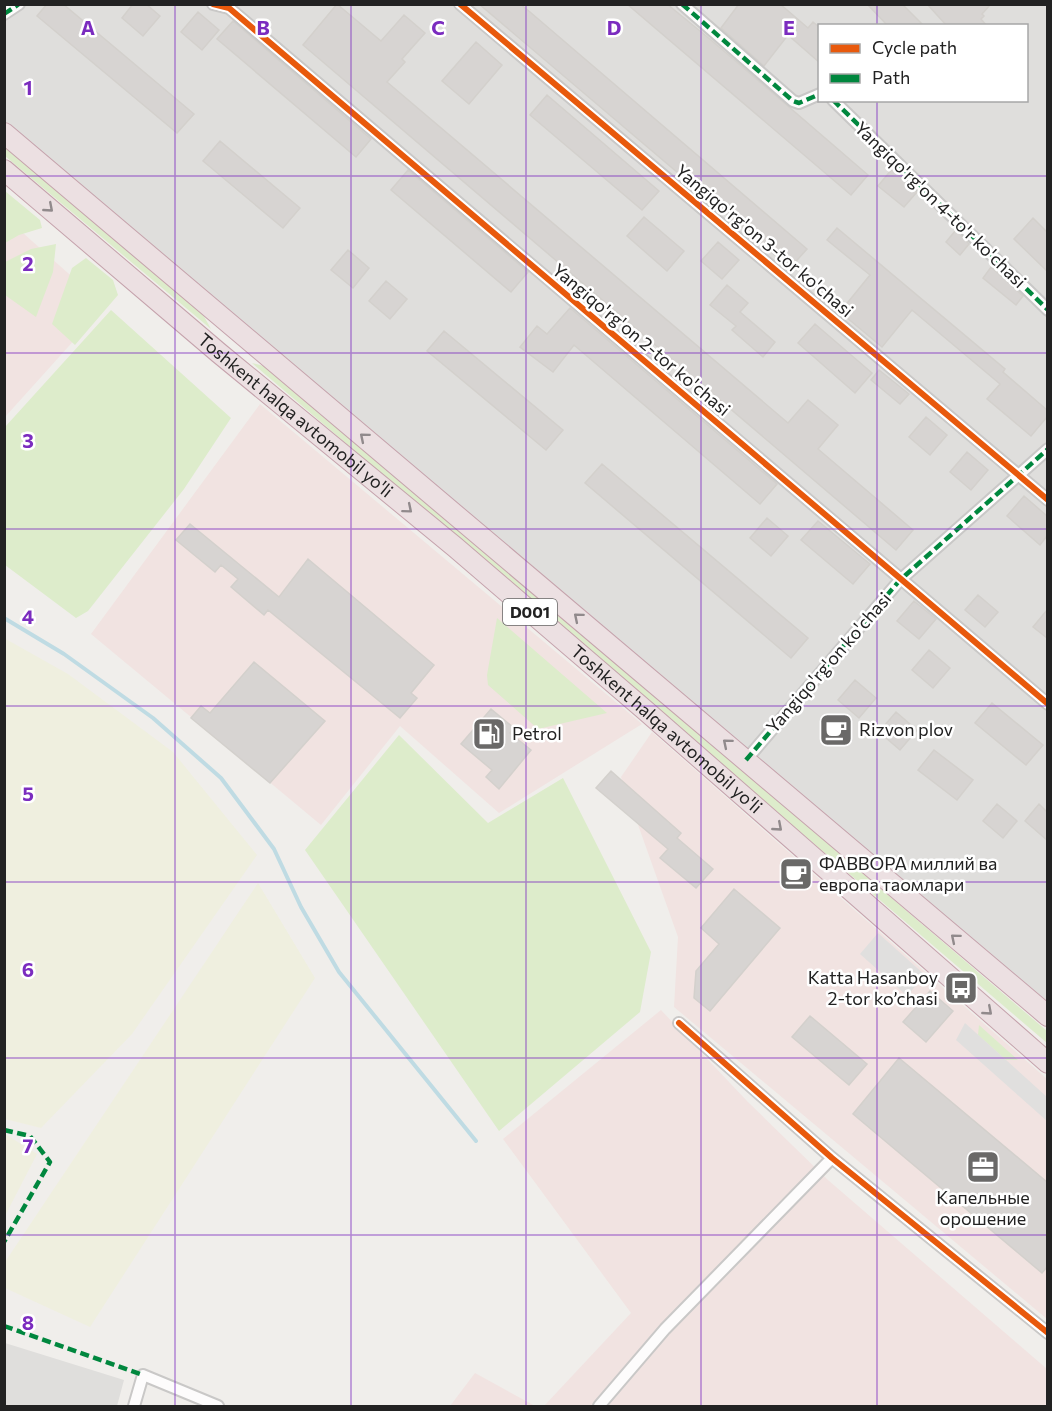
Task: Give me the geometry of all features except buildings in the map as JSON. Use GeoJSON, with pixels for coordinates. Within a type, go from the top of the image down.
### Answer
{"type":"FeatureCollection","features":[{"type":"Feature","properties":{"kind":"highway","name":"Toshkent halqa avtomobil yo'li"},"geometry":{"type":"LineString","coordinates":[[4,133],[1047,1017]]}},
{"type":"Feature","properties":{"kind":"highway","name":"Toshkent halqa avtomobil yo'li"},"geometry":{"type":"LineString","coordinates":[[4,170],[219,353],[462,553],[637,703],[1047,1063]]}},
{"type":"Feature","properties":{"kind":"highway"},"geometry":{"type":"LineString","coordinates":[[219,353],[237,330]]}},
{"type":"Feature","properties":{"kind":"street"},"geometry":{"type":"LineString","coordinates":[[4,14],[19,4]]}},
{"type":"Feature","properties":{"kind":"street","name":"Yangiqo'rg'on 2-tor ko'chasi"},"geometry":{"type":"LineString","coordinates":[[213,4],[229,8],[1047,704]]}},
{"type":"Feature","properties":{"kind":"street","name":"Yangiqo'rg'on 3-tor ko'chasi"},"geometry":{"type":"LineString","coordinates":[[460,4],[1047,500]]}},
{"type":"Feature","properties":{"kind":"street"},"geometry":{"type":"LineString","coordinates":[[681,4],[793,101],[799,102],[818,94]]}},
{"type":"Feature","properties":{"kind":"street","name":"Yangiqo'rg'on 4-to'r ko'chasi"},"geometry":{"type":"LineString","coordinates":[[835,102],[1047,310]]}},
{"type":"Feature","properties":{"kind":"street","name":"Yangiqo'rg'on ko'chasi"},"geometry":{"type":"LineString","coordinates":[[746,760],[900,580],[1047,449]]}},
{"type":"Feature","properties":{"kind":"street"},"geometry":{"type":"LineString","coordinates":[[679,1023],[832,1158],[1047,1333]]}},
{"type":"Feature","properties":{"kind":"street"},"geometry":{"type":"LineString","coordinates":[[599,1407],[664,1329],[832,1158]]}},
{"type":"Feature","properties":{"kind":"street"},"geometry":{"type":"LineString","coordinates":[[134,1407],[143,1375],[218,1407]]}},
{"type":"Feature","properties":{"kind":"shaded area"},"geometry":{"type":"Polygon","coordinates":[[[5,5],[1047,5],[1047,1008],[5,133],[5,5]]]}},
{"type":"Feature","properties":{"kind":"shaded area"},"geometry":{"type":"Polygon","coordinates":[[[5,217],[105,306],[5,417],[5,217]]]}},
{"type":"Feature","properties":{"kind":"shaded area"},"geometry":{"type":"Polygon","coordinates":[[[260,404],[642,724],[499,813],[400,726],[321,825],[91,634],[260,404]]]}},
{"type":"Feature","properties":{"kind":"shaded area"},"geometry":{"type":"Polygon","coordinates":[[[652,732],[1047,1079],[1047,1319],[674,1007],[678,937],[621,777],[652,732]]]}},
{"type":"Feature","properties":{"kind":"shaded area"},"geometry":{"type":"Polygon","coordinates":[[[878,933],[925,975],[907,996],[860,954],[878,933]]]}},
{"type":"Feature","properties":{"kind":"shaded area"},"geometry":{"type":"Polygon","coordinates":[[[661,1010],[747,1101],[828,1180],[1047,1369],[1047,1406],[544,1406],[631,1313],[503,1139],[661,1010]]]}},
{"type":"Feature","properties":{"kind":"shaded area"},"geometry":{"type":"Polygon","coordinates":[[[965,1023],[1047,1097],[1047,1121],[956,1040],[965,1023]]]}},
{"type":"Feature","properties":{"kind":"shaded area"},"geometry":{"type":"Polygon","coordinates":[[[5,1343],[124,1380],[117,1406],[5,1406],[5,1343]]]}},
{"type":"Feature","properties":{"kind":"shaded area"},"geometry":{"type":"Polygon","coordinates":[[[475,1373],[535,1406],[450,1406],[475,1373]]]}},
{"type":"Feature","properties":{"kind":"green space"},"geometry":{"type":"Polygon","coordinates":[[[4,143],[196,302],[211,329],[5,156],[4,143]]]}},
{"type":"Feature","properties":{"kind":"green space"},"geometry":{"type":"Polygon","coordinates":[[[5,191],[40,220],[42,228],[19,235],[5,243],[5,191]]]}},
{"type":"Feature","properties":{"kind":"green space"},"geometry":{"type":"Polygon","coordinates":[[[56,244],[53,272],[36,317],[5,295],[5,262],[31,249],[56,244]]]}},
{"type":"Feature","properties":{"kind":"green space"},"geometry":{"type":"Polygon","coordinates":[[[86,258],[113,280],[118,295],[75,345],[52,324],[72,268],[86,258]]]}},
{"type":"Feature","properties":{"kind":"green space"},"geometry":{"type":"Polygon","coordinates":[[[111,310],[231,418],[184,489],[88,611],[76,618],[5,565],[5,427],[111,310]]]}},
{"type":"Feature","properties":{"kind":"green space"},"geometry":{"type":"Polygon","coordinates":[[[252,363],[272,368],[1047,1031],[1047,1043],[252,363]]]}},
{"type":"Feature","properties":{"kind":"green space"},"geometry":{"type":"Polygon","coordinates":[[[497,618],[607,713],[538,729],[488,685],[487,675],[497,618]]]}},
{"type":"Feature","properties":{"kind":"green space"},"geometry":{"type":"Polygon","coordinates":[[[4,638],[68,674],[173,752],[257,855],[132,1034],[41,1128],[5,1119],[4,638]]]}},
{"type":"Feature","properties":{"kind":"green space"},"geometry":{"type":"Polygon","coordinates":[[[399,735],[488,823],[563,778],[651,952],[640,1012],[499,1131],[305,850],[399,735]]]}},
{"type":"Feature","properties":{"kind":"green space"},"geometry":{"type":"Polygon","coordinates":[[[258,883],[315,978],[90,1327],[5,1288],[5,1262],[258,883]]]}},
{"type":"Feature","properties":{"kind":"green space"},"geometry":{"type":"Polygon","coordinates":[[[979,1025],[1018,1060],[1006,1060],[978,1035],[979,1025]]]}},
{"type":"Feature","properties":{"kind":"green space"},"geometry":{"type":"Polygon","coordinates":[[[4,1134],[37,1154],[5,1216],[4,1134]]]}},
{"type":"Feature","properties":{"kind":"waterway"},"geometry":{"type":"LineString","coordinates":[[4,618],[64,654],[153,718],[221,778],[274,849],[301,907],[339,972],[476,1141]]}},
{"type":"Feature","properties":{"kind":"marked path"},"geometry":{"type":"LineString","coordinates":[[4,14],[19,4]]}},
{"type":"Feature","properties":{"kind":"marked path"},"geometry":{"type":"LineString","coordinates":[[682,4],[793,101],[799,103],[818,95]]}},
{"type":"Feature","properties":{"kind":"marked path"},"geometry":{"type":"LineString","coordinates":[[835,102],[1048,310]]}},
{"type":"Feature","properties":{"kind":"marked path"},"geometry":{"type":"LineString","coordinates":[[746,760],[900,580],[1048,449]]}},
{"type":"Feature","properties":{"kind":"marked path"},"geometry":{"type":"LineString","coordinates":[[4,1130],[30,1136],[50,1162],[4,1242]]}},
{"type":"Feature","properties":{"kind":"marked path"},"geometry":{"type":"LineString","coordinates":[[4,1326],[143,1375]]}},
{"type":"Feature","properties":{"kind":"cycle path"},"geometry":{"type":"LineString","coordinates":[[213,4],[229,8],[1048,704]]}},
{"type":"Feature","properties":{"kind":"cycle path"},"geometry":{"type":"LineString","coordinates":[[460,4],[1048,500]]}},
{"type":"Feature","properties":{"kind":"cycle path"},"geometry":{"type":"LineString","coordinates":[[679,1023],[832,1158],[1048,1333]]}},
{"type":"Feature","properties":{"kind":"place","name":"Rizvon plov"},"geometry":{"type":"Point","coordinates":[836,730]}},
{"type":"Feature","properties":{"kind":"place","name":"Petrol"},"geometry":{"type":"Point","coordinates":[489,734]}},
{"type":"Feature","properties":{"kind":"place","name":"ФАВВОРА миллий ва европа таомлари"},"geometry":{"type":"Point","coordinates":[796,874]}},
{"type":"Feature","properties":{"kind":"place","name":"Katta Hasanboy 2-tor ko’chasi"},"geometry":{"type":"Point","coordinates":[961,988]}},
{"type":"Feature","properties":{"kind":"place","name":"Капельные орошение"},"geometry":{"type":"Point","coordinates":[983,1167]}}]}
